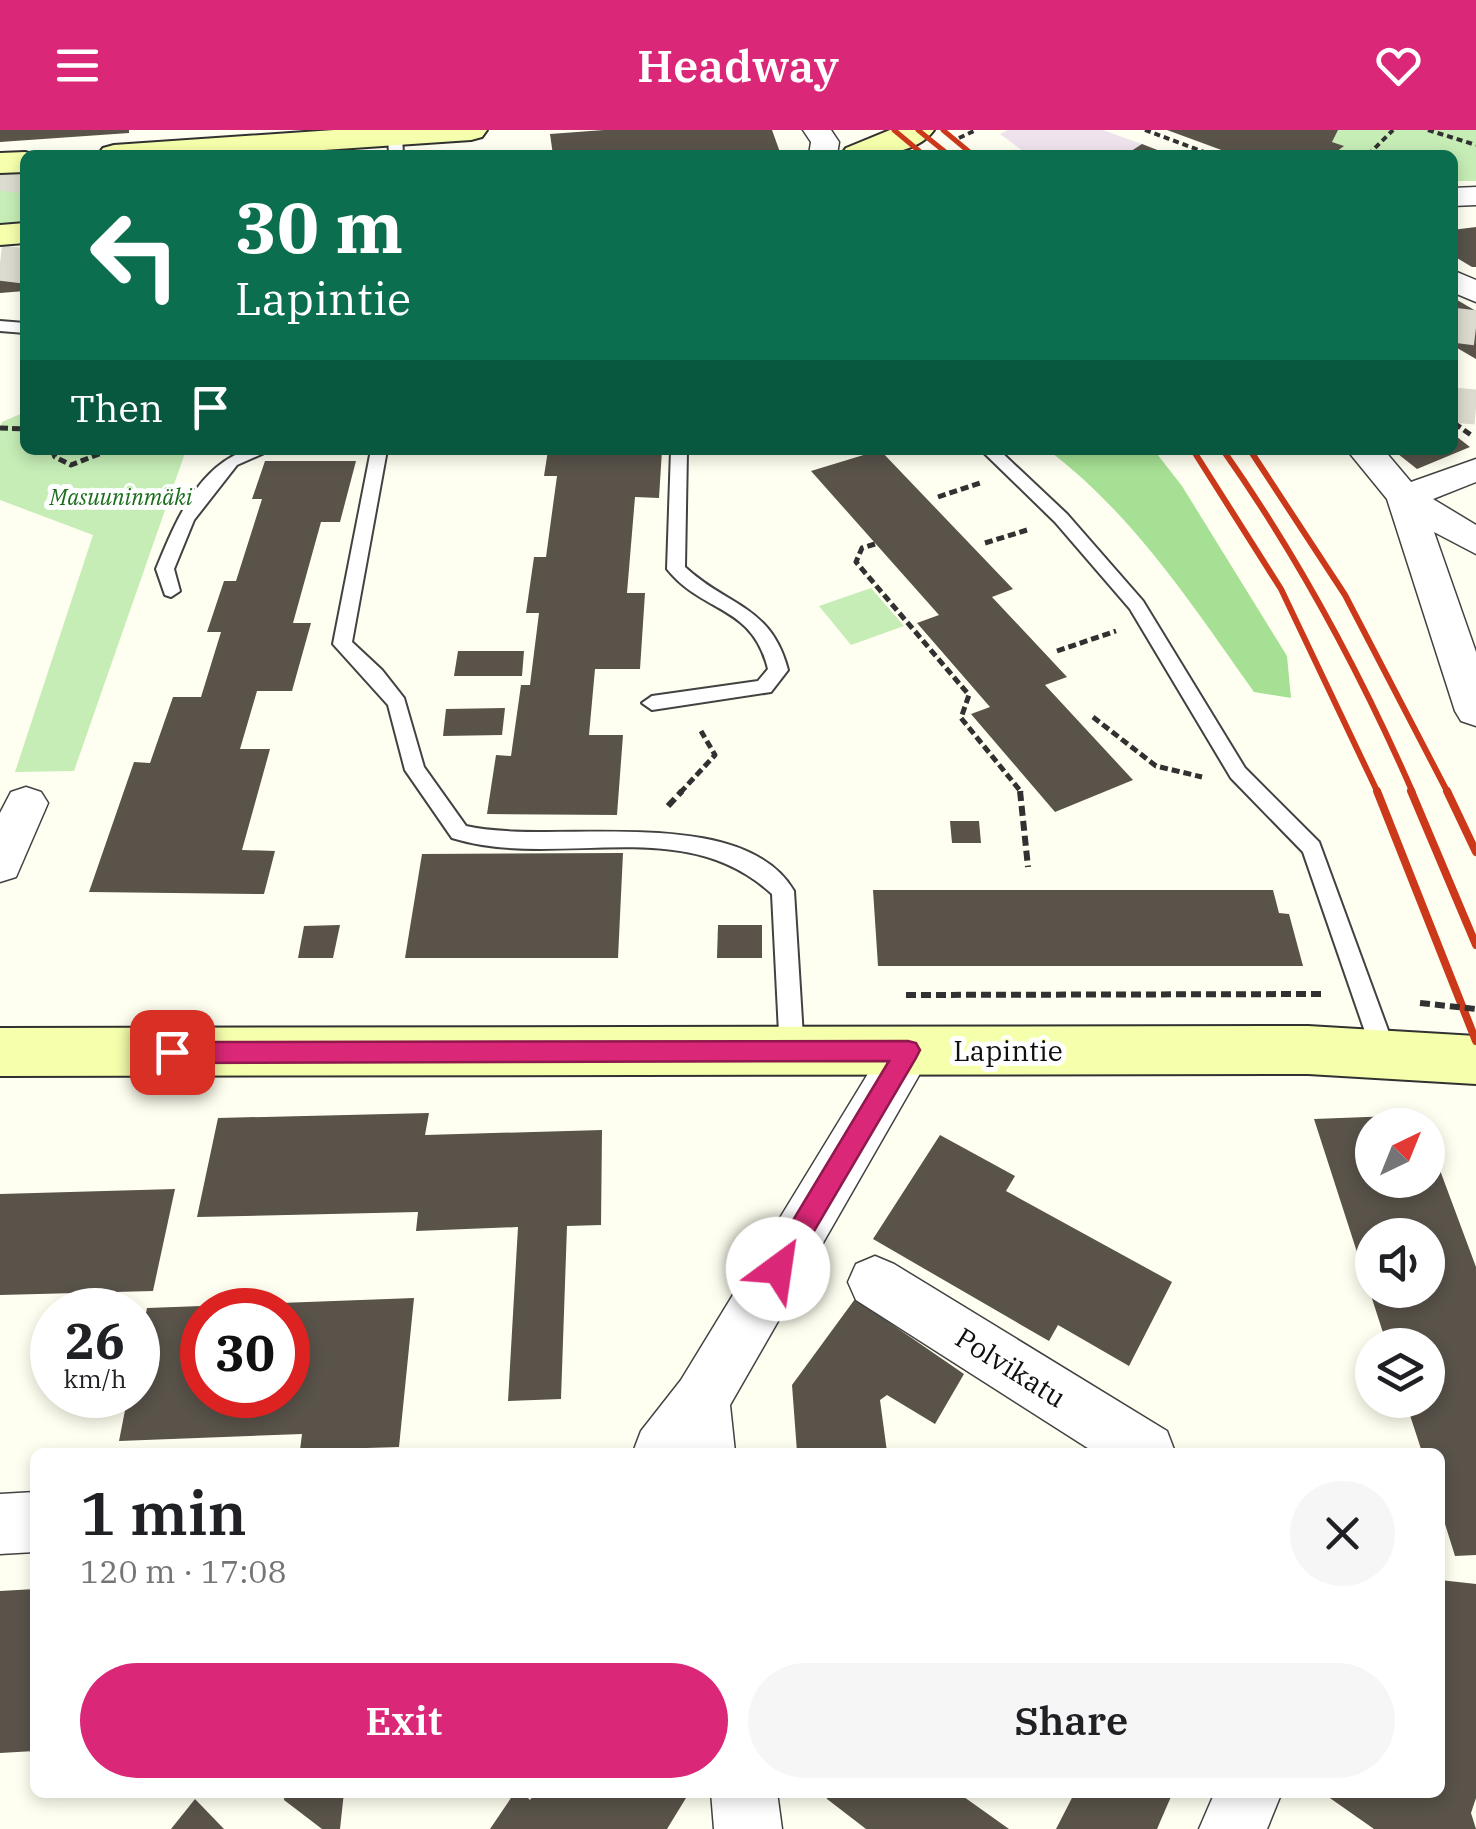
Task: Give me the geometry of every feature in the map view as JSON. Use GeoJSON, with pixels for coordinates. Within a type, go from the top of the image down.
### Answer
{"type":"FeatureCollection","features":[{"type":"Feature","properties":{"kind":"main road"},"geometry":{"type":"LineString","coordinates":[[254,150],[395,145],[471,130]]}},
{"type":"Feature","properties":{"kind":"main road"},"geometry":{"type":"LineString","coordinates":[[869,150],[918,130]]}},
{"type":"Feature","properties":{"kind":"main road","name":"Lapintie"},"geometry":{"type":"LineString","coordinates":[[0,1052],[908,1050],[1384,1052],[1458,1058]]}},
{"type":"Feature","properties":{"kind":"street"},"geometry":{"type":"LineString","coordinates":[[1370,455],[1404,498],[1476,711]]}},
{"type":"Feature","properties":{"kind":"street"},"geometry":{"type":"LineString","coordinates":[[1404,498],[1476,470]]}},
{"type":"Feature","properties":{"kind":"street"},"geometry":{"type":"LineString","coordinates":[[1404,498],[1476,542]]}},
{"type":"Feature","properties":{"kind":"street"},"geometry":{"type":"LineString","coordinates":[[0,865],[13,799]]}},
{"type":"Feature","properties":{"kind":"street"},"geometry":{"type":"LineString","coordinates":[[668,1448],[704,1426],[908,1050]]}},
{"type":"Feature","properties":{"kind":"street","name":"Polvikatu"},"geometry":{"type":"LineString","coordinates":[[875,1282],[1140,1448]]}},
{"type":"Feature","properties":{"kind":"street"},"geometry":{"type":"LineString","coordinates":[[0,1524],[30,1522]]}},
{"type":"Feature","properties":{"kind":"street"},"geometry":{"type":"LineString","coordinates":[[745,1798],[748,1829]]}},
{"type":"Feature","properties":{"kind":"street"},"geometry":{"type":"LineString","coordinates":[[1233,1829],[1246,1798]]}},
{"type":"Feature","properties":{"kind":"lane"},"geometry":{"type":"LineString","coordinates":[[171,591],[165,569],[185,520],[230,461],[247,455]]}},
{"type":"Feature","properties":{"kind":"lane"},"geometry":{"type":"LineString","coordinates":[[378,455],[342,644],[375,675],[397,703],[415,770],[440,798],[459,832],[507,841],[679,842],[732,853],[766,870],[783,891],[792,1053]]}},
{"type":"Feature","properties":{"kind":"lane"},"geometry":{"type":"LineString","coordinates":[[652,703],[764,687],[778,670],[774,646],[757,620],[692,586],[676,568],[678,455]]}},
{"type":"Feature","properties":{"kind":"lane"},"geometry":{"type":"LineString","coordinates":[[995,455],[1062,518],[1146,621],[1238,773],[1312,848],[1384,1052]]}},
{"type":"Feature","properties":{"kind":"path"},"geometry":{"type":"LineString","coordinates":[[1145,130],[1199,150]]}},
{"type":"Feature","properties":{"kind":"path"},"geometry":{"type":"LineString","coordinates":[[1373,150],[1393,130]]}},
{"type":"Feature","properties":{"kind":"path"},"geometry":{"type":"LineString","coordinates":[[1428,130],[1476,145]]}},
{"type":"Feature","properties":{"kind":"path"},"geometry":{"type":"LineString","coordinates":[[54,455],[71,466],[98,455]]}},
{"type":"Feature","properties":{"kind":"path"},"geometry":{"type":"LineString","coordinates":[[876,544],[862,548],[856,562],[968,695],[961,718],[1023,794],[1028,867]]}},
{"type":"Feature","properties":{"kind":"path"},"geometry":{"type":"LineString","coordinates":[[1058,651],[1146,621]]}},
{"type":"Feature","properties":{"kind":"path"},"geometry":{"type":"LineString","coordinates":[[1093,717],[1128,749],[1162,768],[1192,777],[1238,773]]}},
{"type":"Feature","properties":{"kind":"path"},"geometry":{"type":"LineString","coordinates":[[685,788],[715,755],[695,722]]}},
{"type":"Feature","properties":{"kind":"path"},"geometry":{"type":"LineString","coordinates":[[1420,1002],[1476,1010]]}},
{"type":"Feature","properties":{"kind":"shaded area"},"geometry":{"type":"Polygon","coordinates":[[[1008,130],[1103,130],[1158,150],[1021,150],[1000,134],[1008,130]]]}},
{"type":"Feature","properties":{"kind":"green space"},"geometry":{"type":"Polygon","coordinates":[[[1338,130],[1476,130],[1476,181],[1458,181],[1458,150],[1338,150],[1343,146],[1332,142],[1338,130]]]}},
{"type":"Feature","properties":{"kind":"green space"},"geometry":{"type":"Polygon","coordinates":[[[20,168],[20,223],[0,225],[0,169],[20,168]]]}},
{"type":"Feature","properties":{"kind":"green space","name":"Masuuninmäki"},"geometry":{"type":"Polygon","coordinates":[[[20,414],[20,455],[184,455],[74,771],[15,772],[93,535],[0,500],[2,422],[20,414]]]}},
{"type":"Feature","properties":{"kind":"green space"},"geometry":{"type":"Polygon","coordinates":[[[1054,455],[1158,455],[1182,486],[1287,656],[1291,698],[1254,692],[1160,563],[1079,475],[1054,455]]]}},
{"type":"Feature","properties":{"kind":"green space"},"geometry":{"type":"Polygon","coordinates":[[[871,588],[904,626],[851,645],[819,606],[871,588]]]}},
{"type":"Feature","properties":{"kind":"building"},"geometry":{"type":"Polygon","coordinates":[[[0,130],[129,130],[129,133],[0,142],[0,130]]]}},
{"type":"Feature","properties":{"kind":"building"},"geometry":{"type":"Polygon","coordinates":[[[604,130],[772,130],[779,150],[552,150],[550,134],[604,130]]]}},
{"type":"Feature","properties":{"kind":"building"},"geometry":{"type":"Polygon","coordinates":[[[1167,130],[1338,130],[1332,142],[1344,146],[1339,150],[1221,150],[1167,130]]]}},
{"type":"Feature","properties":{"kind":"building"},"geometry":{"type":"Polygon","coordinates":[[[1142,144],[1157,150],[1133,150],[1142,144]]]}},
{"type":"Feature","properties":{"kind":"building"},"geometry":{"type":"Polygon","coordinates":[[[1476,227],[1476,267],[1458,259],[1458,229],[1476,227]]]}},
{"type":"Feature","properties":{"kind":"building"},"geometry":{"type":"Polygon","coordinates":[[[20,261],[20,291],[0,293],[0,263],[20,261]]]}},
{"type":"Feature","properties":{"kind":"building"},"geometry":{"type":"Polygon","coordinates":[[[1458,300],[1476,311],[1476,359],[1458,348],[1458,300]]]}},
{"type":"Feature","properties":{"kind":"building"},"geometry":{"type":"Polygon","coordinates":[[[1458,438],[1470,447],[1458,452],[1458,438]]]}},
{"type":"Feature","properties":{"kind":"building"},"geometry":{"type":"Polygon","coordinates":[[[547,455],[662,455],[659,498],[635,497],[627,593],[645,593],[640,669],[595,669],[589,735],[623,735],[617,815],[487,814],[496,755],[511,756],[521,685],[530,685],[539,613],[526,613],[534,557],[546,557],[557,476],[544,476],[547,455]]]}},
{"type":"Feature","properties":{"kind":"building"},"geometry":{"type":"Polygon","coordinates":[[[864,455],[885,455],[1013,589],[992,597],[1067,677],[1045,685],[1133,780],[1055,812],[971,714],[990,707],[917,623],[939,615],[811,471],[864,455]]]}},
{"type":"Feature","properties":{"kind":"building"},"geometry":{"type":"Polygon","coordinates":[[[1399,455],[1451,455],[1417,469],[1399,455]]]}},
{"type":"Feature","properties":{"kind":"building"},"geometry":{"type":"Polygon","coordinates":[[[265,461],[356,461],[340,522],[321,522],[293,623],[311,623],[292,691],[257,691],[240,749],[270,749],[242,850],[275,851],[264,894],[89,892],[134,762],[150,763],[173,697],[201,697],[221,632],[207,632],[224,581],[236,581],[262,499],[252,499],[265,461]]]}},
{"type":"Feature","properties":{"kind":"building"},"geometry":{"type":"Polygon","coordinates":[[[458,651],[524,651],[522,676],[454,676],[458,651]]]}},
{"type":"Feature","properties":{"kind":"building"},"geometry":{"type":"Polygon","coordinates":[[[505,708],[502,735],[443,736],[446,709],[505,708]]]}},
{"type":"Feature","properties":{"kind":"building"},"geometry":{"type":"Polygon","coordinates":[[[950,821],[979,821],[981,843],[952,843],[950,821]]]}},
{"type":"Feature","properties":{"kind":"building"},"geometry":{"type":"Polygon","coordinates":[[[623,853],[618,958],[405,958],[422,854],[623,853]]]}},
{"type":"Feature","properties":{"kind":"building"},"geometry":{"type":"Polygon","coordinates":[[[873,890],[1273,890],[1279,913],[1289,914],[1303,966],[878,966],[873,890]]]}},
{"type":"Feature","properties":{"kind":"building"},"geometry":{"type":"Polygon","coordinates":[[[340,925],[333,958],[298,958],[304,926],[340,925]]]}},
{"type":"Feature","properties":{"kind":"building"},"geometry":{"type":"Polygon","coordinates":[[[718,925],[762,925],[762,958],[717,958],[718,925]]]}},
{"type":"Feature","properties":{"kind":"building"},"geometry":{"type":"Polygon","coordinates":[[[429,1113],[425,1135],[602,1130],[601,1225],[567,1226],[561,1399],[508,1401],[518,1227],[416,1231],[418,1212],[197,1217],[218,1118],[429,1113]]]}},
{"type":"Feature","properties":{"kind":"building"},"geometry":{"type":"Polygon","coordinates":[[[1355,1117],[1355,1198],[1445,1198],[1445,1184],[1476,1267],[1476,1555],[1455,1556],[1445,1524],[1445,1448],[1421,1448],[1411,1418],[1445,1418],[1445,1328],[1382,1328],[1375,1308],[1445,1308],[1445,1218],[1355,1218],[1355,1246],[1314,1119],[1355,1117]]]}},
{"type":"Feature","properties":{"kind":"building"},"geometry":{"type":"Polygon","coordinates":[[[940,1135],[1015,1176],[1006,1191],[1172,1282],[1129,1366],[1058,1325],[1049,1341],[873,1239],[940,1135]]]}},
{"type":"Feature","properties":{"kind":"building"},"geometry":{"type":"Polygon","coordinates":[[[175,1189],[154,1288],[30,1288],[30,1294],[0,1295],[0,1194],[175,1189]]]}},
{"type":"Feature","properties":{"kind":"building"},"geometry":{"type":"Polygon","coordinates":[[[414,1298],[399,1447],[300,1448],[302,1434],[119,1441],[124,1418],[160,1418],[160,1308],[180,1307],[180,1418],[310,1418],[310,1302],[414,1298]]]}},
{"type":"Feature","properties":{"kind":"building"},"geometry":{"type":"Polygon","coordinates":[[[855,1299],[964,1374],[935,1424],[887,1395],[880,1400],[886,1448],[797,1448],[792,1385],[855,1299]]]}},
{"type":"Feature","properties":{"kind":"building"},"geometry":{"type":"Polygon","coordinates":[[[1445,1581],[1476,1584],[1476,1798],[1471,1813],[1476,1829],[1374,1829],[1330,1798],[1445,1798],[1445,1581]]]}},
{"type":"Feature","properties":{"kind":"building"},"geometry":{"type":"Polygon","coordinates":[[[30,1589],[30,1751],[0,1753],[0,1591],[30,1589]]]}},
{"type":"Feature","properties":{"kind":"building"},"geometry":{"type":"Polygon","coordinates":[[[343,1798],[340,1829],[322,1829],[284,1800],[343,1798]]]}},
{"type":"Feature","properties":{"kind":"building"},"geometry":{"type":"Polygon","coordinates":[[[511,1798],[686,1798],[667,1829],[490,1829],[511,1798]]]}},
{"type":"Feature","properties":{"kind":"building"},"geometry":{"type":"Polygon","coordinates":[[[965,1798],[1009,1829],[866,1829],[827,1799],[965,1798]]]}},
{"type":"Feature","properties":{"kind":"building"},"geometry":{"type":"Polygon","coordinates":[[[1072,1798],[1170,1798],[1157,1829],[1056,1829],[1072,1798]]]}},
{"type":"Feature","properties":{"kind":"building"},"geometry":{"type":"Polygon","coordinates":[[[195,1799],[224,1829],[171,1829],[195,1799]]]}},
{"type":"Feature","properties":{"kind":"tunnel"},"geometry":{"type":"LineString","coordinates":[[0,173],[20,175]]}},
{"type":"Feature","properties":{"kind":"tunnel"},"geometry":{"type":"LineString","coordinates":[[0,263],[20,265]]}},
{"type":"Feature","properties":{"kind":"tunnel"},"geometry":{"type":"LineString","coordinates":[[1458,326],[1476,328]]}},
{"type":"Feature","properties":{"kind":"tunnel"},"geometry":{"type":"LineString","coordinates":[[1458,406],[1476,407]]}},
{"type":"Feature","properties":{"kind":"railway"},"geometry":{"type":"LineString","coordinates":[[894,130],[918,150]]}},
{"type":"Feature","properties":{"kind":"railway"},"geometry":{"type":"LineString","coordinates":[[918,130],[943,150]]}},
{"type":"Feature","properties":{"kind":"railway"},"geometry":{"type":"LineString","coordinates":[[943,130],[967,150]]}},
{"type":"Feature","properties":{"kind":"railway"},"geometry":{"type":"LineString","coordinates":[[1196,455],[1281,589],[1378,793]]}},
{"type":"Feature","properties":{"kind":"railway"},"geometry":{"type":"LineString","coordinates":[[1226,455],[1327,617],[1413,793]]}},
{"type":"Feature","properties":{"kind":"railway"},"geometry":{"type":"LineString","coordinates":[[1253,455],[1345,595],[1447,792]]}},
{"type":"Feature","properties":{"kind":"railway"},"geometry":{"type":"LineString","coordinates":[[1377,791],[1476,1041]]}},
{"type":"Feature","properties":{"kind":"railway"},"geometry":{"type":"LineString","coordinates":[[1411,791],[1476,945]]}},
{"type":"Feature","properties":{"kind":"railway"},"geometry":{"type":"LineString","coordinates":[[1447,792],[1476,852]]}},
{"type":"Feature","properties":{"kind":"route"},"geometry":{"type":"LineString","coordinates":[[172,1052],[908,1050],[778,1269]]}}]}
